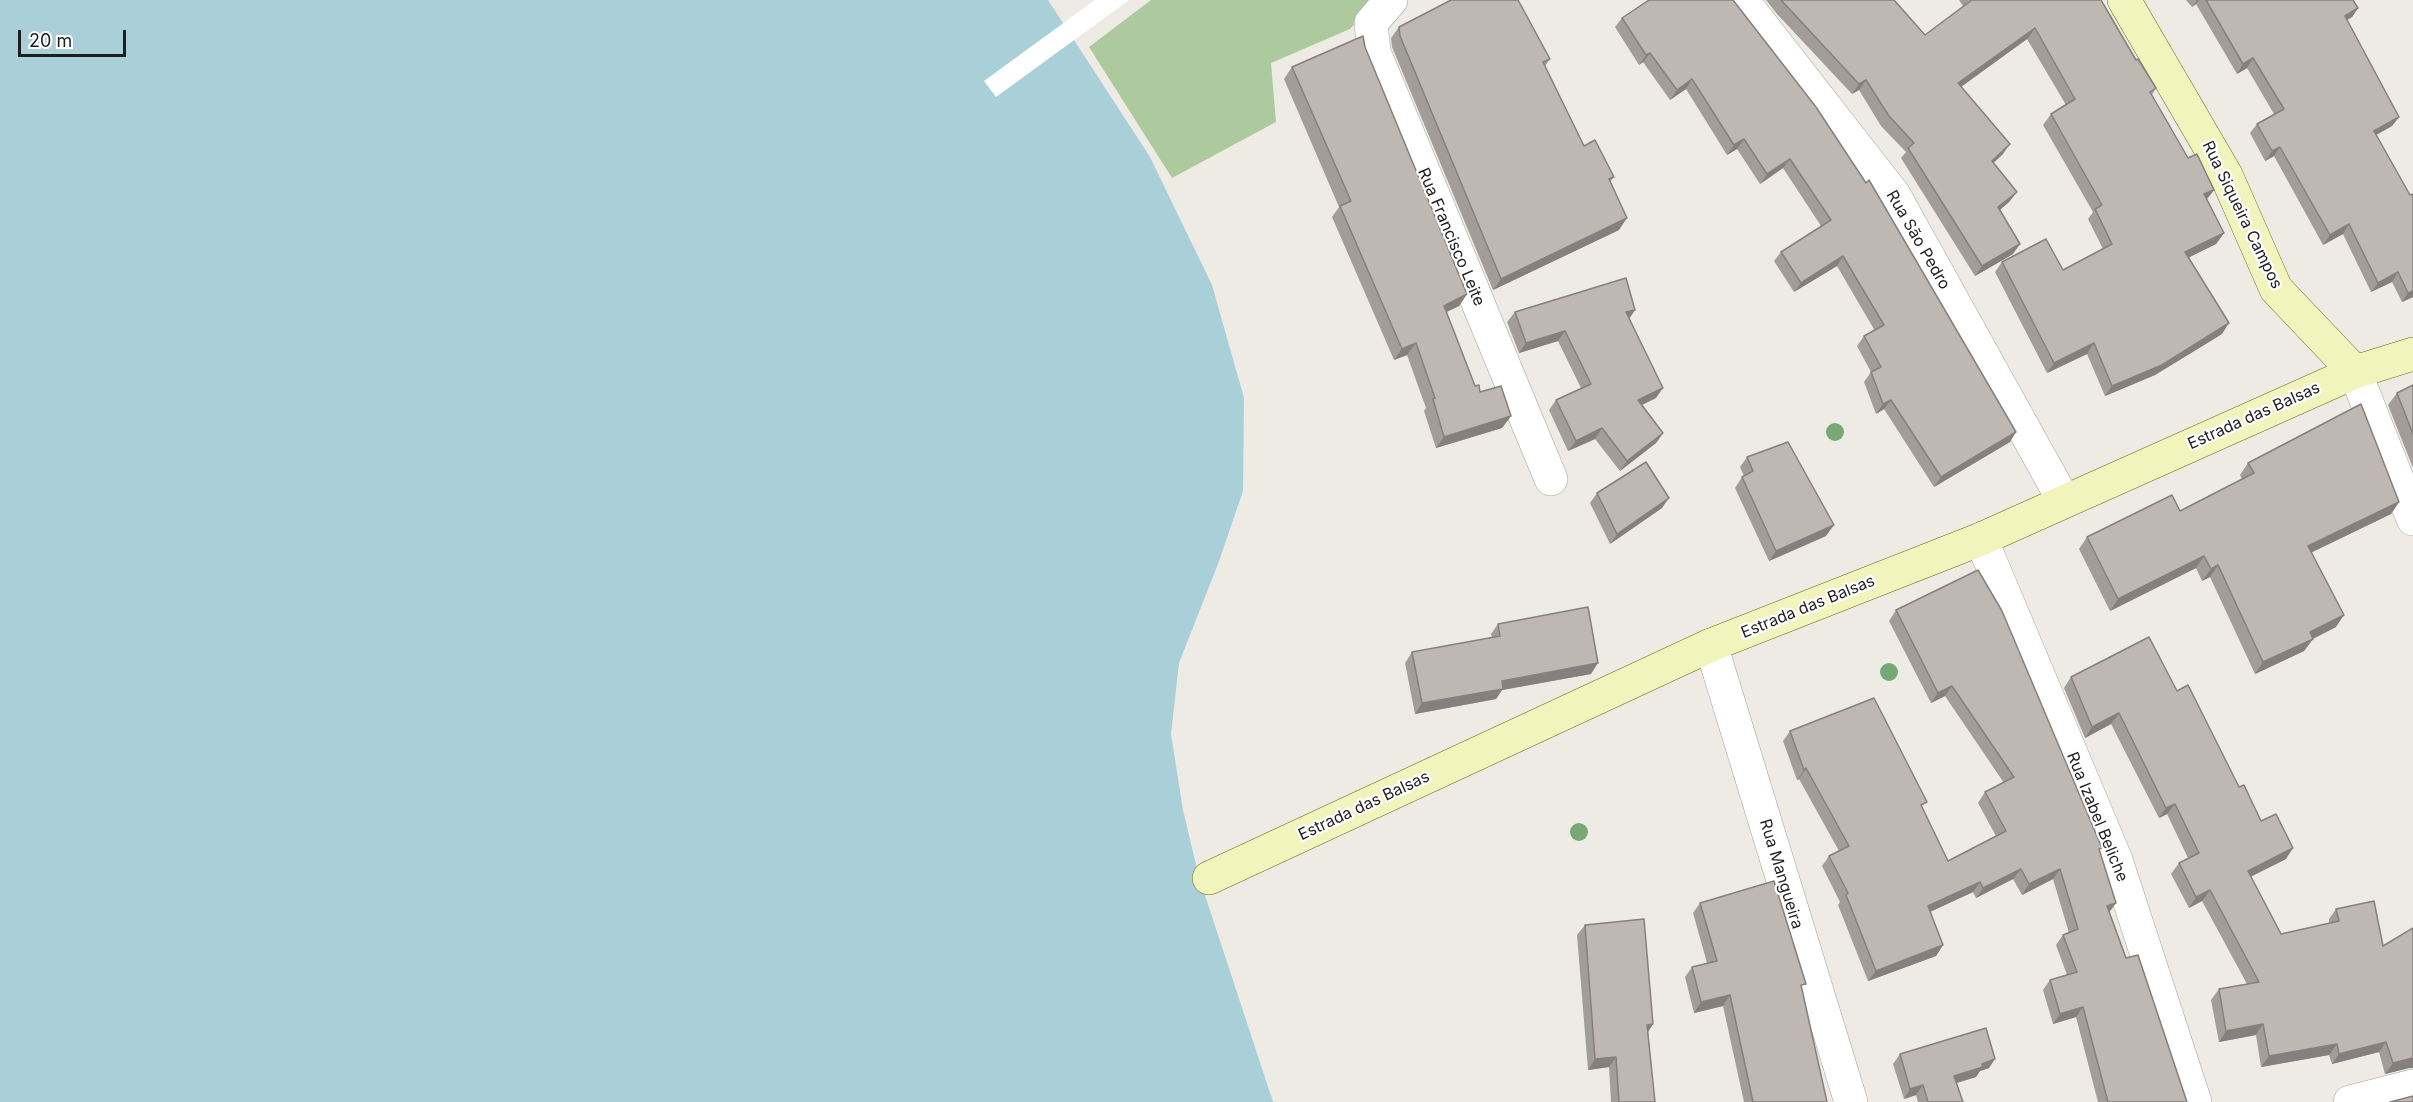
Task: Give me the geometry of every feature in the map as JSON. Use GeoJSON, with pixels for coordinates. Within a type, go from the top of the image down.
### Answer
{"type":"FeatureCollection","features":[{"type":"Feature","properties":{"kind":"street","name":"Rua Francisco Leite"},"geometry":{"type":"LineString","coordinates":[[1391,0],[1371,23],[1374,52],[1551,479]]}},
{"type":"Feature","properties":{"kind":"street","name":"Rua São Pedro"},"geometry":{"type":"LineString","coordinates":[[1742,0],[1894,195],[2064,501]]}},
{"type":"Feature","properties":{"kind":"street","name":"Rua Siqueira Campos"},"geometry":{"type":"LineString","coordinates":[[2124,0],[2226,175],[2276,289],[2355,372],[2413,519]]}},
{"type":"Feature","properties":{"kind":"street","name":"Estrada das Balsas"},"geometry":{"type":"LineString","coordinates":[[1209,878],[1711,645],[1981,539],[2355,372],[2413,354]]}},
{"type":"Feature","properties":{"kind":"street","name":"Rua Izabel Beliche"},"geometry":{"type":"LineString","coordinates":[[1981,539],[2116,860],[2195,1102]]}},
{"type":"Feature","properties":{"kind":"street","name":"Rua Mangueira"},"geometry":{"type":"LineString","coordinates":[[1711,645],[1851,1102]]}},
{"type":"Feature","properties":{"kind":"street"},"geometry":{"type":"LineString","coordinates":[[2349,1102],[2413,1086]]}},
{"type":"Feature","properties":{"kind":"green space"},"geometry":{"type":"Polygon","coordinates":[[[1151,0],[1376,0],[1350,29],[1271,63],[1276,122],[1172,178],[1089,47],[1151,0]]]}},
{"type":"Feature","properties":{"kind":"water"},"geometry":{"type":"Polygon","coordinates":[[[0,0],[1048,0],[1150,157],[1212,285],[1244,398],[1243,491],[1218,564],[1179,663],[1171,734],[1183,810],[1199,877],[1273,1102],[0,1102],[0,0]]]}},
{"type":"Feature","properties":{"kind":"pier"},"geometry":{"type":"Polygon","coordinates":[[[1095,0],[1129,0],[996,97],[984,81],[1095,0]]]}},
{"type":"Feature","properties":{"kind":"building"},"geometry":{"type":"Polygon","coordinates":[[[1451,0],[1518,0],[1550,59],[1543,62],[1584,146],[1595,140],[1614,177],[1609,179],[1627,218],[1501,279],[1400,36],[1399,27],[1451,0]]]}},
{"type":"Feature","properties":{"kind":"building"},"geometry":{"type":"Polygon","coordinates":[[[1649,0],[1733,0],[1816,107],[1866,183],[1869,180],[2016,432],[1941,477],[1891,400],[1883,404],[1871,372],[1881,367],[1864,336],[1884,325],[1843,256],[1801,283],[1781,252],[1831,220],[1790,159],[1767,174],[1744,139],[1734,145],[1692,79],[1677,90],[1650,53],[1646,55],[1622,18],[1649,0]]]}},
{"type":"Feature","properties":{"kind":"building"},"geometry":{"type":"Polygon","coordinates":[[[1781,0],[1894,0],[1925,35],[1972,0],[2101,0],[2136,60],[2138,59],[2156,88],[2150,92],[2188,158],[2197,154],[2214,190],[2204,194],[2224,233],[2185,252],[2229,323],[2162,365],[2112,386],[2094,343],[2054,363],[2002,262],[2046,239],[2063,270],[2112,244],[2095,209],[2102,205],[2051,114],[2075,99],[2035,28],[1958,83],[2010,144],[1992,161],[2017,192],[1998,207],[2020,244],[1982,266],[1908,148],[1914,143],[1889,116],[1866,80],[1859,84],[1781,0]]]}},
{"type":"Feature","properties":{"kind":"building"},"geometry":{"type":"Polygon","coordinates":[[[2206,0],[2353,0],[2358,8],[2345,16],[2399,117],[2374,131],[2410,195],[2413,194],[2413,291],[2408,293],[2398,272],[2378,283],[2349,224],[2330,235],[2280,147],[2272,151],[2257,124],[2284,109],[2253,58],[2243,64],[2206,0]]]}},
{"type":"Feature","properties":{"kind":"building"},"geometry":{"type":"Polygon","coordinates":[[[1363,36],[1365,47],[1467,294],[1444,306],[1475,386],[1479,385],[1480,392],[1501,386],[1511,416],[1444,437],[1433,399],[1435,398],[1416,343],[1402,349],[1340,206],[1351,201],[1292,67],[1363,36]]]}},
{"type":"Feature","properties":{"kind":"building"},"geometry":{"type":"Polygon","coordinates":[[[1626,278],[1635,310],[1626,312],[1663,388],[1638,400],[1663,433],[1627,461],[1602,428],[1576,441],[1556,400],[1591,384],[1565,331],[1526,343],[1515,312],[1626,278]]]}},
{"type":"Feature","properties":{"kind":"building"},"geometry":{"type":"Polygon","coordinates":[[[2413,385],[2413,434],[2397,393],[2413,385]]]}},
{"type":"Feature","properties":{"kind":"building"},"geometry":{"type":"Polygon","coordinates":[[[2361,404],[2399,502],[2308,546],[2344,615],[2310,632],[2313,639],[2263,662],[2218,565],[2211,569],[2204,556],[2118,599],[2087,537],[2172,495],[2180,511],[2254,473],[2248,463],[2361,404]]]}},
{"type":"Feature","properties":{"kind":"building"},"geometry":{"type":"Polygon","coordinates":[[[1788,442],[1834,525],[1776,551],[1742,477],[1753,471],[1747,457],[1788,442]]]}},
{"type":"Feature","properties":{"kind":"building"},"geometry":{"type":"Polygon","coordinates":[[[1646,462],[1669,498],[1617,534],[1597,493],[1646,462]]]}},
{"type":"Feature","properties":{"kind":"building"},"geometry":{"type":"Polygon","coordinates":[[[1978,570],[2002,611],[2102,848],[2099,849],[2116,903],[2107,906],[2126,958],[2138,955],[2187,1102],[2108,1102],[2083,1007],[2060,1014],[2050,980],[2077,972],[2063,935],[2078,929],[2060,869],[2029,884],[2021,869],[1983,888],[1980,882],[1928,906],[1943,945],[1876,971],[1846,895],[1848,893],[1829,856],[1849,846],[1806,768],[1804,770],[1790,731],[1874,698],[1927,802],[1921,805],[1948,861],[2006,831],[1985,792],[2014,777],[1952,686],[1938,693],[1896,610],[1978,570]]]}},
{"type":"Feature","properties":{"kind":"building"},"geometry":{"type":"Polygon","coordinates":[[[1588,607],[1598,663],[1502,681],[1503,689],[1422,703],[1412,652],[1500,636],[1498,624],[1588,607]]]}},
{"type":"Feature","properties":{"kind":"building"},"geometry":{"type":"Polygon","coordinates":[[[2149,637],[2177,691],[2188,685],[2239,787],[2244,785],[2261,821],[2276,814],[2293,848],[2248,871],[2281,934],[2339,921],[2336,909],[2374,901],[2383,946],[2413,928],[2413,1058],[2393,1063],[2386,1042],[2339,1054],[2337,1044],[2269,1056],[2263,1024],[2226,1031],[2219,989],[2259,982],[2210,890],[2196,897],[2179,863],[2199,853],[2175,804],[2166,808],[2119,713],[2092,727],[2071,677],[2149,637]]]}},
{"type":"Feature","properties":{"kind":"building"},"geometry":{"type":"Polygon","coordinates":[[[1774,881],[1806,984],[1801,985],[1827,1102],[1753,1102],[1730,995],[1701,1002],[1692,967],[1717,961],[1700,903],[1774,881]]]}},
{"type":"Feature","properties":{"kind":"building"},"geometry":{"type":"Polygon","coordinates":[[[1644,919],[1653,1024],[1647,1025],[1655,1102],[1619,1102],[1616,1057],[1595,1059],[1585,925],[1644,919]]]}},
{"type":"Feature","properties":{"kind":"building"},"geometry":{"type":"Polygon","coordinates":[[[1986,1028],[1995,1059],[1982,1064],[1983,1067],[1954,1076],[1963,1102],[1928,1102],[1923,1085],[1910,1089],[1900,1054],[1986,1028]]]}},
{"type":"Feature","properties":{"kind":"building"},"geometry":{"type":"Polygon","coordinates":[[[2413,1096],[2413,1102],[2390,1102],[2413,1096]]]}}]}
